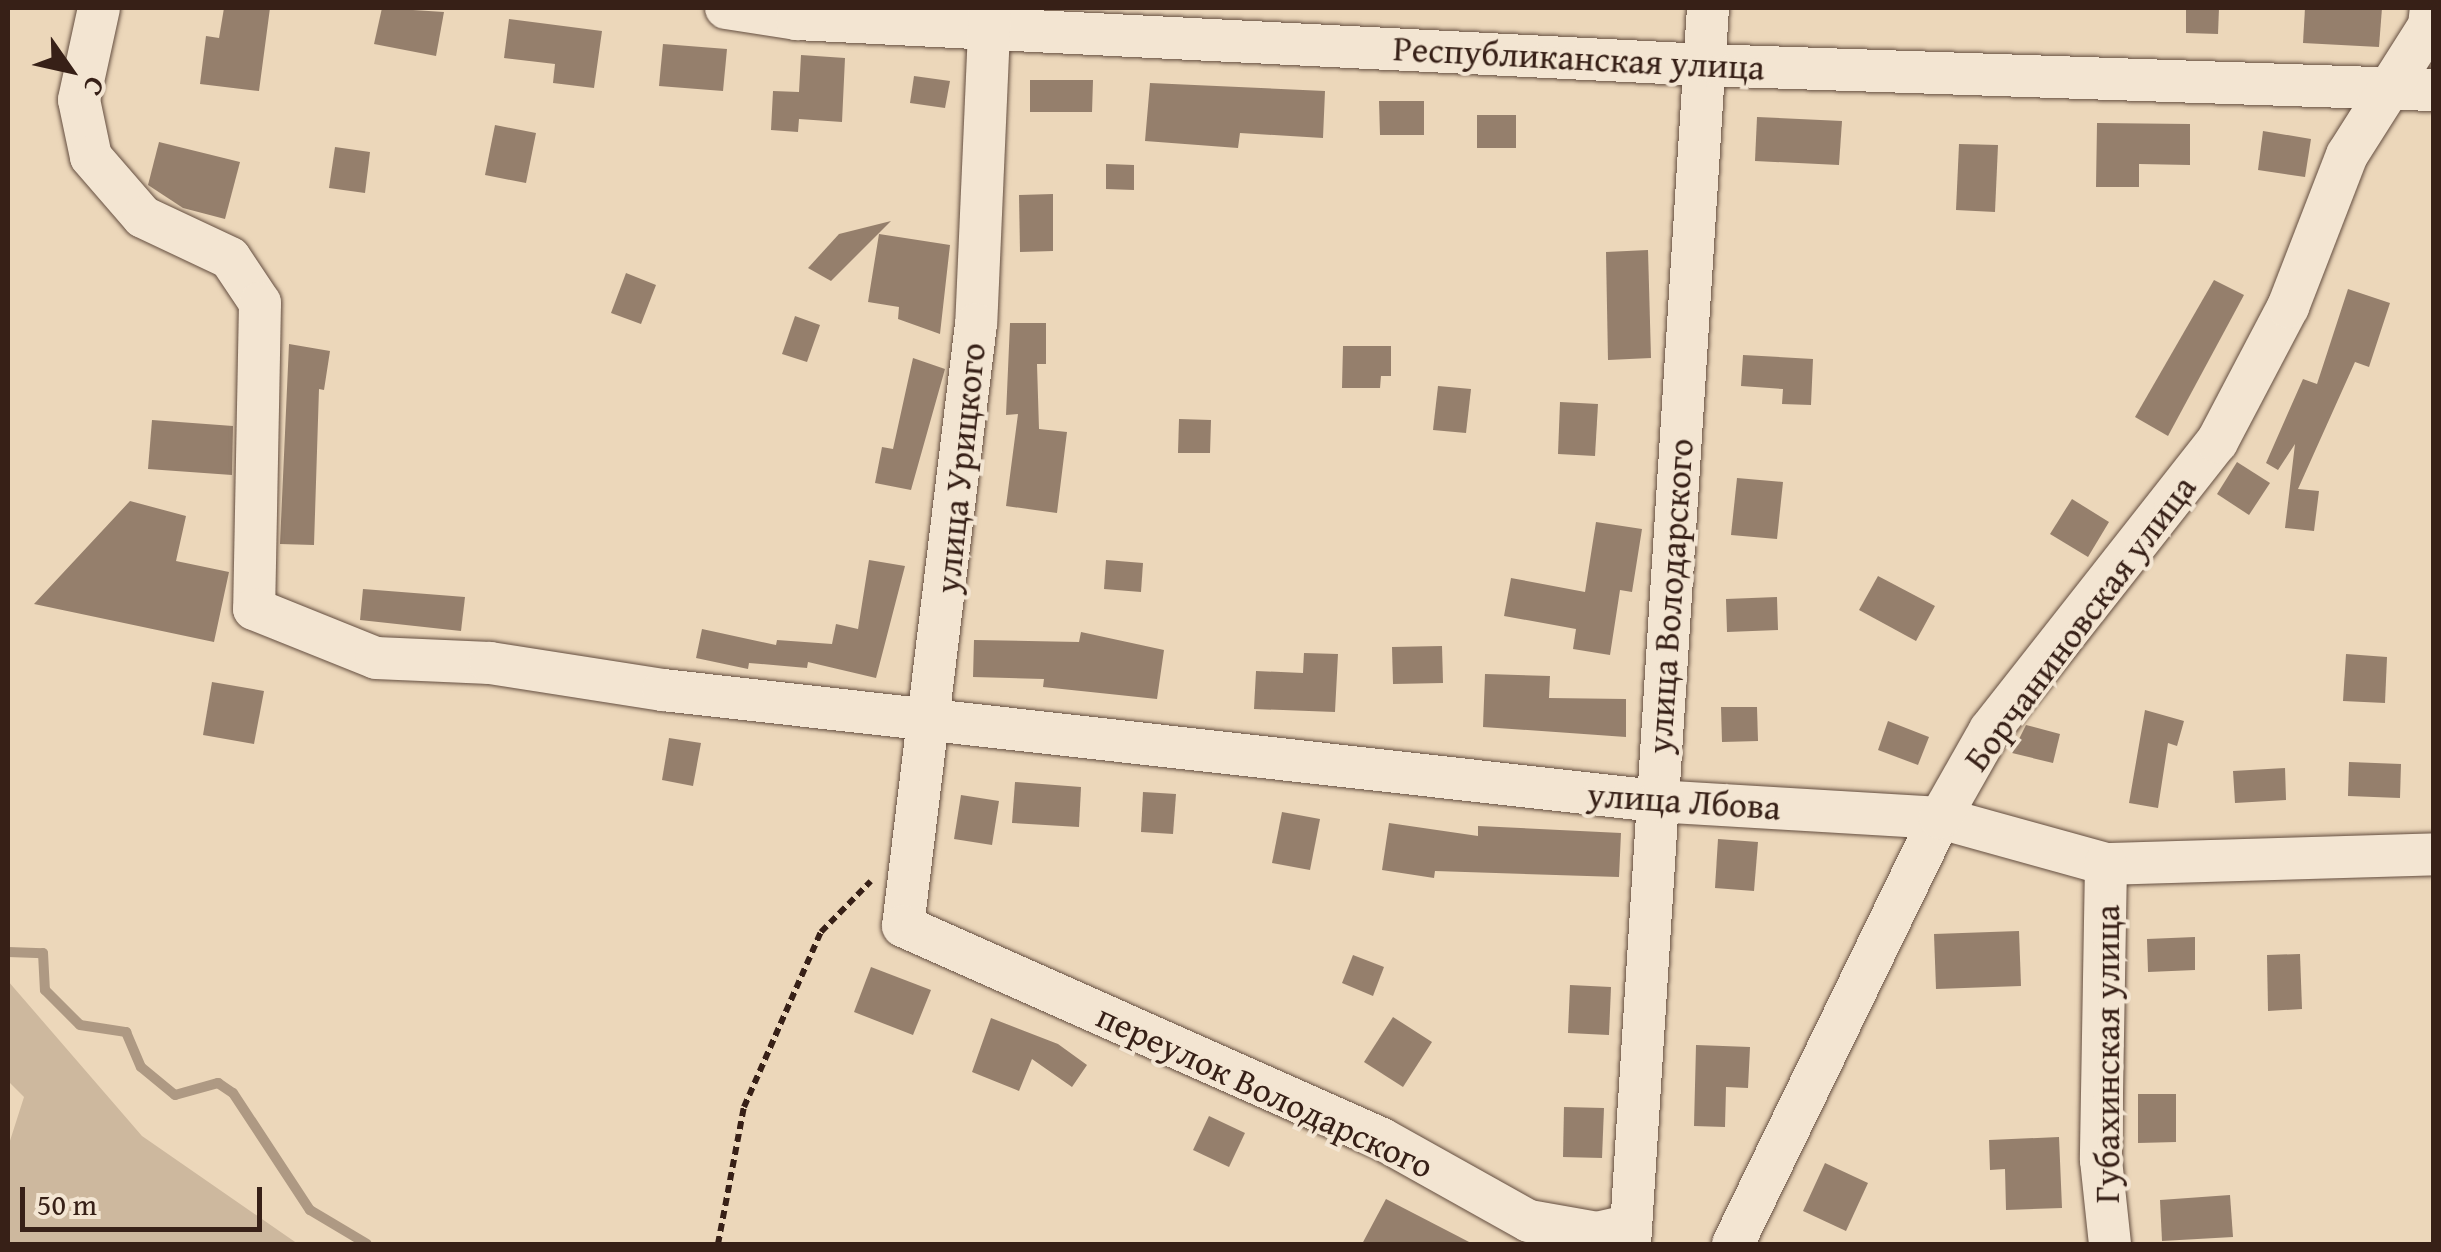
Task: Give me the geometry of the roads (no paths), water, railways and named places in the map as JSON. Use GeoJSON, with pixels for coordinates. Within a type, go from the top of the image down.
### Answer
{"type":"FeatureCollection","features":[{"type":"Feature","properties":{"kind":"street","name":"улица Лбова"},"geometry":{"type":"LineString","coordinates":[[100,8],[79,100],[91,156],[144,217],[230,258],[260,303],[254,609],[376,658],[490,664],[933,720],[1656,801],[1940,818],[2106,864],[2434,854]]}},
{"type":"Feature","properties":{"kind":"street","name":"Республиканская улица"},"geometry":{"type":"LineString","coordinates":[[726,8],[797,19],[989,17],[1706,66],[2413,89]]}},
{"type":"Feature","properties":{"kind":"street","name":"улица Володарского"},"geometry":{"type":"LineString","coordinates":[[1630,1235],[1708,8]]}},
{"type":"Feature","properties":{"kind":"street","name":"Борчаниновская улица"},"geometry":{"type":"LineString","coordinates":[[1733,1244],[1940,818],[1990,730],[2217,442],[2288,307],[2347,155],[2413,89],[2431,8]]}},
{"type":"Feature","properties":{"kind":"street","name":"улица Урицкого"},"geometry":{"type":"LineString","coordinates":[[903,926],[933,720],[976,324],[989,17]]}},
{"type":"Feature","properties":{"kind":"street","name":"Губахинская улица"},"geometry":{"type":"LineString","coordinates":[[2106,864],[2101,1160],[2110,1244]]}},
{"type":"Feature","properties":{"kind":"street","name":"переулок Володарского"},"geometry":{"type":"LineString","coordinates":[[903,926],[1382,1140],[1529,1222],[1630,1235]]}},
{"type":"Feature","properties":{"kind":"waterway"},"geometry":{"type":"LineString","coordinates":[[8,952],[43,953],[45,990],[80,1025],[126,1032],[141,1067],[175,1095],[218,1083],[233,1093],[310,1210],[367,1244]]}}]}
